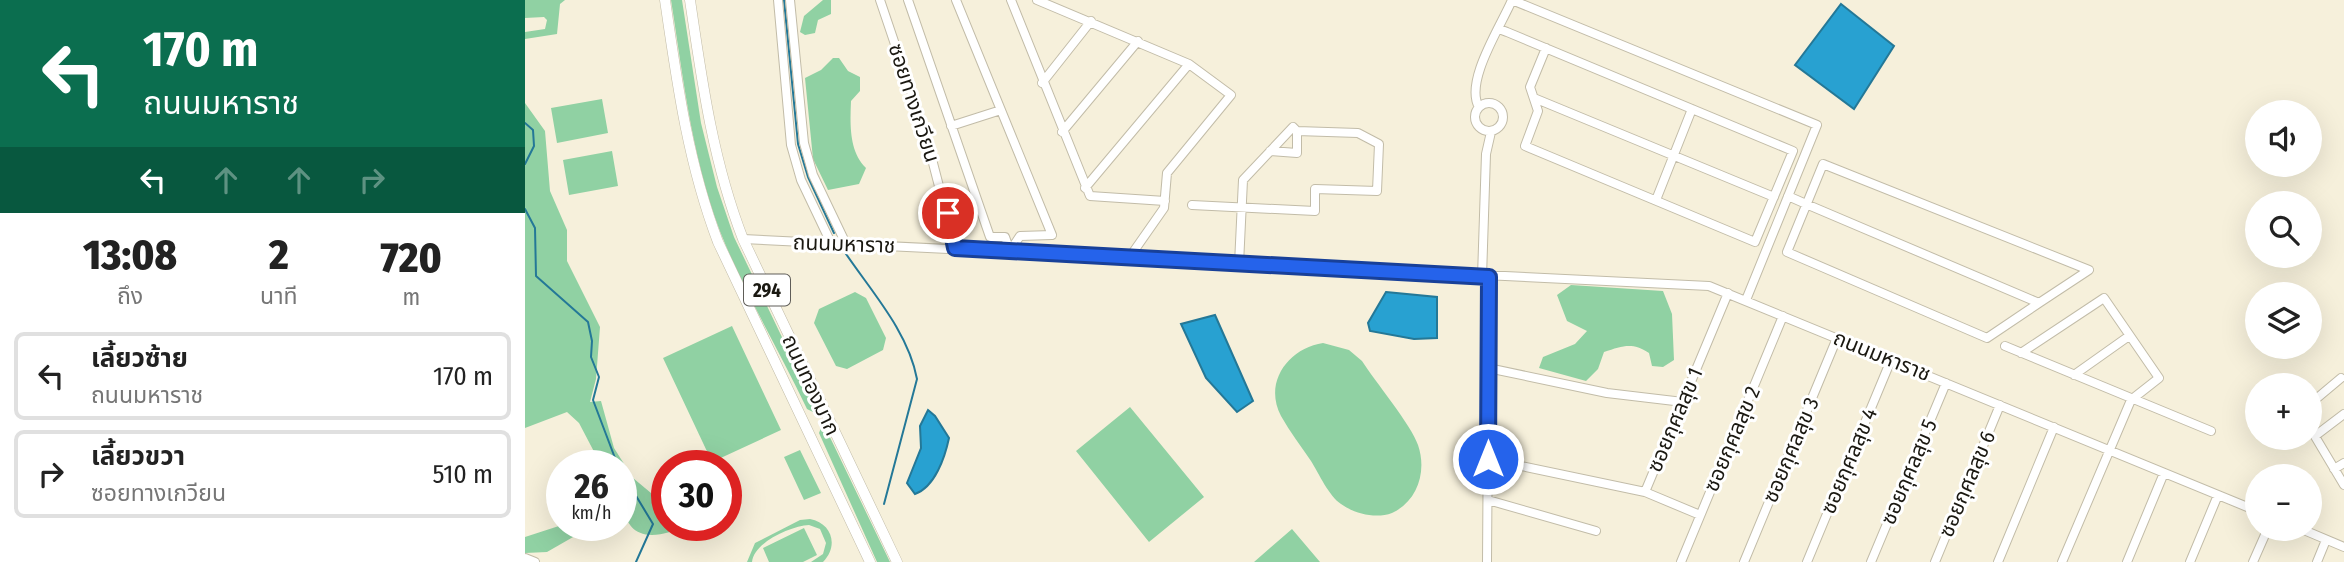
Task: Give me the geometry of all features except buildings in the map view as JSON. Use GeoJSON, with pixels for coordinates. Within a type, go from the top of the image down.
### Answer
{"type":"FeatureCollection","features":[{"type":"Feature","properties":{"kind":"main road","name":"ถนนทองมาก"},"geometry":{"type":"LineString","coordinates":[[665,0],[687,145],[702,199],[744,297],[870,562]]}},
{"type":"Feature","properties":{"kind":"main road","name":"ถนนทองมาก"},"geometry":{"type":"LineString","coordinates":[[690,0],[711,139],[725,193],[743,239],[897,562]]}},
{"type":"Feature","properties":{"kind":"main road"},"geometry":{"type":"LineString","coordinates":[[808,427],[827,418]]}},
{"type":"Feature","properties":{"kind":"street"},"geometry":{"type":"LineString","coordinates":[[778,0],[791,145],[801,180],[831,243]]}},
{"type":"Feature","properties":{"kind":"street"},"geometry":{"type":"LineString","coordinates":[[790,0],[804,143],[813,175],[845,244]]}},
{"type":"Feature","properties":{"kind":"street","name":"ซอยทางเกวียน"},"geometry":{"type":"LineString","coordinates":[[880,0],[926,136],[955,248]]}},
{"type":"Feature","properties":{"kind":"street"},"geometry":{"type":"LineString","coordinates":[[908,0],[989,237],[1005,237],[1010,251]]}},
{"type":"Feature","properties":{"kind":"street"},"geometry":{"type":"LineString","coordinates":[[956,0],[1052,235],[1020,236],[1010,251]]}},
{"type":"Feature","properties":{"kind":"street"},"geometry":{"type":"LineString","coordinates":[[1011,0],[1042,83],[1090,196],[1165,201]]}},
{"type":"Feature","properties":{"kind":"street"},"geometry":{"type":"LineString","coordinates":[[1037,0],[1189,64],[1231,95],[1167,173],[1164,208],[1129,258]]}},
{"type":"Feature","properties":{"kind":"street"},"geometry":{"type":"LineString","coordinates":[[1490,132],[1476,124],[1479,107],[1475,100],[1475,81],[1512,0],[1817,125],[1746,300]]}},
{"type":"Feature","properties":{"kind":"street"},"geometry":{"type":"LineString","coordinates":[[1042,83],[1091,22]]}},
{"type":"Feature","properties":{"kind":"street"},"geometry":{"type":"LineString","coordinates":[[1499,29],[1546,48],[1793,151],[1755,242],[1525,146],[1538,111],[1530,87],[1546,48]]}},
{"type":"Feature","properties":{"kind":"street"},"geometry":{"type":"LineString","coordinates":[[1062,132],[1137,41]]}},
{"type":"Feature","properties":{"kind":"street"},"geometry":{"type":"LineString","coordinates":[[1085,188],[1189,64]]}},
{"type":"Feature","properties":{"kind":"street"},"geometry":{"type":"LineString","coordinates":[[1534,98],[1774,197]]}},
{"type":"Feature","properties":{"kind":"street"},"geometry":{"type":"LineString","coordinates":[[1479,107],[1492,103],[1503,111],[1502,125],[1490,132],[1486,154],[1486,562]]}},
{"type":"Feature","properties":{"kind":"street"},"geometry":{"type":"LineString","coordinates":[[1656,200],[1692,109]]}},
{"type":"Feature","properties":{"kind":"street"},"geometry":{"type":"LineString","coordinates":[[951,126],[1001,110]]}},
{"type":"Feature","properties":{"kind":"street"},"geometry":{"type":"LineString","coordinates":[[1192,205],[1242,207],[1315,211],[1315,189],[1377,191],[1379,144],[1358,133],[1297,131],[1293,127],[1243,180],[1242,207],[1239,264]]}},
{"type":"Feature","properties":{"kind":"street"},"geometry":{"type":"LineString","coordinates":[[1270,152],[1297,153],[1297,131]]}},
{"type":"Feature","properties":{"kind":"street"},"geometry":{"type":"LineString","coordinates":[[1823,164],[2089,270],[2039,303],[1987,338],[1787,252],[1823,164]]}},
{"type":"Feature","properties":{"kind":"street"},"geometry":{"type":"LineString","coordinates":[[1788,196],[2039,303]]}},
{"type":"Feature","properties":{"kind":"street","name":"ถนนมหาราช"},"geometry":{"type":"LineString","coordinates":[[743,239],[1709,286],[2245,506]]}},
{"type":"Feature","properties":{"kind":"street","name":"ซอยกุศลสุข 1"},"geometry":{"type":"LineString","coordinates":[[1700,515],[1645,492],[1728,293]]}},
{"type":"Feature","properties":{"kind":"street"},"geometry":{"type":"LineString","coordinates":[[2021,353],[2104,298],[2159,378],[2131,400],[2062,562]]}},
{"type":"Feature","properties":{"kind":"street","name":"ซอยกุศลสุข 2"},"geometry":{"type":"LineString","coordinates":[[1681,562],[1783,316]]}},
{"type":"Feature","properties":{"kind":"street"},"geometry":{"type":"LineString","coordinates":[[2074,375],[2129,336]]}},
{"type":"Feature","properties":{"kind":"street","name":"ซอยกุศลสุข 3"},"geometry":{"type":"LineString","coordinates":[[1744,562],[1837,338]]}},
{"type":"Feature","properties":{"kind":"street"},"geometry":{"type":"LineString","coordinates":[[2004,346],[2211,431]]}},
{"type":"Feature","properties":{"kind":"street","name":"ซอยกุศลสุข 4"},"geometry":{"type":"LineString","coordinates":[[1807,562],[1891,360]]}},
{"type":"Feature","properties":{"kind":"street"},"geometry":{"type":"LineString","coordinates":[[1488,368],[1607,393],[1683,402]]}},
{"type":"Feature","properties":{"kind":"street"},"geometry":{"type":"LineString","coordinates":[[2322,394],[2341,378]]}},
{"type":"Feature","properties":{"kind":"street","name":"ซอยกุศลสุข 5"},"geometry":{"type":"LineString","coordinates":[[1871,562],[1946,383]]}},
{"type":"Feature","properties":{"kind":"street","name":"ซอยกุศลสุข 6"},"geometry":{"type":"LineString","coordinates":[[1935,562],[2000,405]]}},
{"type":"Feature","properties":{"kind":"street"},"geometry":{"type":"LineString","coordinates":[[2322,426],[2344,414]]}},
{"type":"Feature","properties":{"kind":"street"},"geometry":{"type":"LineString","coordinates":[[1998,562],[2054,427]]}},
{"type":"Feature","properties":{"kind":"street"},"geometry":{"type":"LineString","coordinates":[[2322,449],[2344,485]]}},
{"type":"Feature","properties":{"kind":"street"},"geometry":{"type":"LineString","coordinates":[[1488,459],[1645,492]]}},
{"type":"Feature","properties":{"kind":"street"},"geometry":{"type":"LineString","coordinates":[[2334,469],[2344,463]]}},
{"type":"Feature","properties":{"kind":"street"},"geometry":{"type":"LineString","coordinates":[[2127,562],[2164,473]]}},
{"type":"Feature","properties":{"kind":"street"},"geometry":{"type":"LineString","coordinates":[[2190,562],[2218,495]]}},
{"type":"Feature","properties":{"kind":"street"},"geometry":{"type":"LineString","coordinates":[[1487,500],[1596,531]]}},
{"type":"Feature","properties":{"kind":"street"},"geometry":{"type":"LineString","coordinates":[[2322,538],[2344,547]]}},
{"type":"Feature","properties":{"kind":"street"},"geometry":{"type":"LineString","coordinates":[[2316,562],[2326,540]]}},
{"type":"Feature","properties":{"kind":"street"},"geometry":{"type":"LineString","coordinates":[[2253,562],[2262,541]]}},
{"type":"Feature","properties":{"kind":"street"},"geometry":{"type":"LineString","coordinates":[[525,558],[535,562]]}},
{"type":"Feature","properties":{"kind":"green space"},"geometry":{"type":"Polygon","coordinates":[[[525,0],[565,0],[560,4],[557,34],[525,39],[525,32],[545,29],[547,20],[544,17],[525,18],[525,0]]]}},
{"type":"Feature","properties":{"kind":"green space"},"geometry":{"type":"Polygon","coordinates":[[[671,0],[682,0],[701,123],[717,187],[734,237],[815,406],[813,412],[807,409],[755,308],[715,216],[691,125],[671,0]]]}},
{"type":"Feature","properties":{"kind":"green space"},"geometry":{"type":"Polygon","coordinates":[[[823,0],[831,0],[831,14],[818,20],[815,33],[805,35],[800,32],[804,16],[823,0]]]}},
{"type":"Feature","properties":{"kind":"green space"},"geometry":{"type":"Polygon","coordinates":[[[833,58],[839,58],[848,71],[860,77],[860,91],[851,101],[851,128],[856,154],[866,168],[859,184],[828,190],[813,159],[805,78],[821,70],[833,58]]]}},
{"type":"Feature","properties":{"kind":"green space"},"geometry":{"type":"Polygon","coordinates":[[[602,99],[608,133],[557,143],[551,108],[602,99]]]}},
{"type":"Feature","properties":{"kind":"green space"},"geometry":{"type":"Polygon","coordinates":[[[525,103],[545,131],[550,191],[567,230],[567,261],[600,327],[596,379],[590,402],[601,401],[615,450],[593,450],[579,423],[567,412],[525,428],[525,103]]]}},
{"type":"Feature","properties":{"kind":"green space"},"geometry":{"type":"Polygon","coordinates":[[[612,151],[618,186],[569,195],[563,160],[612,151]]]}},
{"type":"Feature","properties":{"kind":"green space"},"geometry":{"type":"Polygon","coordinates":[[[1571,285],[1663,291],[1672,314],[1674,360],[1663,367],[1652,366],[1649,353],[1627,346],[1604,352],[1598,369],[1586,381],[1539,368],[1543,357],[1575,344],[1587,331],[1567,321],[1557,295],[1571,285]]]}},
{"type":"Feature","properties":{"kind":"green space"},"geometry":{"type":"Polygon","coordinates":[[[855,292],[866,298],[886,338],[883,350],[847,369],[836,366],[814,323],[819,309],[855,292]]]}},
{"type":"Feature","properties":{"kind":"green space"},"geometry":{"type":"Polygon","coordinates":[[[732,326],[781,430],[738,450],[706,450],[663,358],[732,326]]]}},
{"type":"Feature","properties":{"kind":"green space"},"geometry":{"type":"Polygon","coordinates":[[[1323,343],[1349,350],[1362,361],[1401,415],[1418,445],[1421,475],[1418,484],[1408,501],[1392,513],[1379,516],[1366,514],[1347,508],[1337,500],[1281,416],[1276,403],[1277,379],[1290,359],[1311,346],[1323,343]]]}},
{"type":"Feature","properties":{"kind":"green space"},"geometry":{"type":"Polygon","coordinates":[[[1130,407],[1204,497],[1149,542],[1076,451],[1130,407]]]}},
{"type":"Feature","properties":{"kind":"green space"},"geometry":{"type":"Polygon","coordinates":[[[821,428],[826,429],[890,562],[877,562],[819,433],[821,428]]]}},
{"type":"Feature","properties":{"kind":"green space"},"geometry":{"type":"Polygon","coordinates":[[[800,450],[821,493],[804,500],[784,457],[800,450]]]}},
{"type":"Feature","properties":{"kind":"green space"},"geometry":{"type":"Polygon","coordinates":[[[637,481],[651,493],[651,535],[637,531],[637,481]]]}},
{"type":"Feature","properties":{"kind":"green space"},"geometry":{"type":"Polygon","coordinates":[[[810,519],[824,525],[831,536],[831,549],[823,562],[811,562],[823,554],[826,543],[820,529],[809,525],[774,536],[759,548],[752,562],[747,562],[755,543],[800,520],[810,519]]]}},
{"type":"Feature","properties":{"kind":"green space"},"geometry":{"type":"Polygon","coordinates":[[[804,528],[817,555],[803,562],[769,562],[763,548],[804,528]]]}},
{"type":"Feature","properties":{"kind":"green space"},"geometry":{"type":"Polygon","coordinates":[[[1292,529],[1320,562],[1254,562],[1292,529]]]}},
{"type":"Feature","properties":{"kind":"green space"},"geometry":{"type":"Polygon","coordinates":[[[546,530],[546,541],[566,541],[547,552],[525,553],[525,537],[546,530]]]}},
{"type":"Feature","properties":{"kind":"water"},"geometry":{"type":"Polygon","coordinates":[[[1841,4],[1894,46],[1854,109],[1795,65],[1841,4]]]}},
{"type":"Feature","properties":{"kind":"water"},"geometry":{"type":"Polygon","coordinates":[[[1386,292],[1437,297],[1437,338],[1414,339],[1370,331],[1368,323],[1386,292]]]}},
{"type":"Feature","properties":{"kind":"water"},"geometry":{"type":"Polygon","coordinates":[[[1215,315],[1253,401],[1237,412],[1206,378],[1181,324],[1215,315]]]}},
{"type":"Feature","properties":{"kind":"water"},"geometry":{"type":"Polygon","coordinates":[[[928,410],[949,438],[942,462],[933,478],[915,494],[907,483],[921,448],[920,426],[928,410]]]}},
{"type":"Feature","properties":{"kind":"waterway"},"geometry":{"type":"LineString","coordinates":[[784,0],[798,144],[808,177],[834,233]]}},
{"type":"Feature","properties":{"kind":"waterway"},"geometry":{"type":"LineString","coordinates":[[525,123],[533,130],[534,146],[525,164]]}},
{"type":"Feature","properties":{"kind":"waterway"},"geometry":{"type":"LineString","coordinates":[[525,209],[535,228],[536,276],[588,322],[592,341],[591,357],[599,377],[593,400],[612,450]]}},
{"type":"Feature","properties":{"kind":"waterway"},"geometry":{"type":"LineString","coordinates":[[842,248],[896,327],[912,361],[917,379],[884,504]]}},
{"type":"Feature","properties":{"kind":"waterway"},"geometry":{"type":"LineString","coordinates":[[636,562],[653,524],[637,498]]}},
{"type":"Feature","properties":{"kind":"route"},"geometry":{"type":"LineString","coordinates":[[948,213],[955,248],[1489,277],[1488,459]]}}]}
